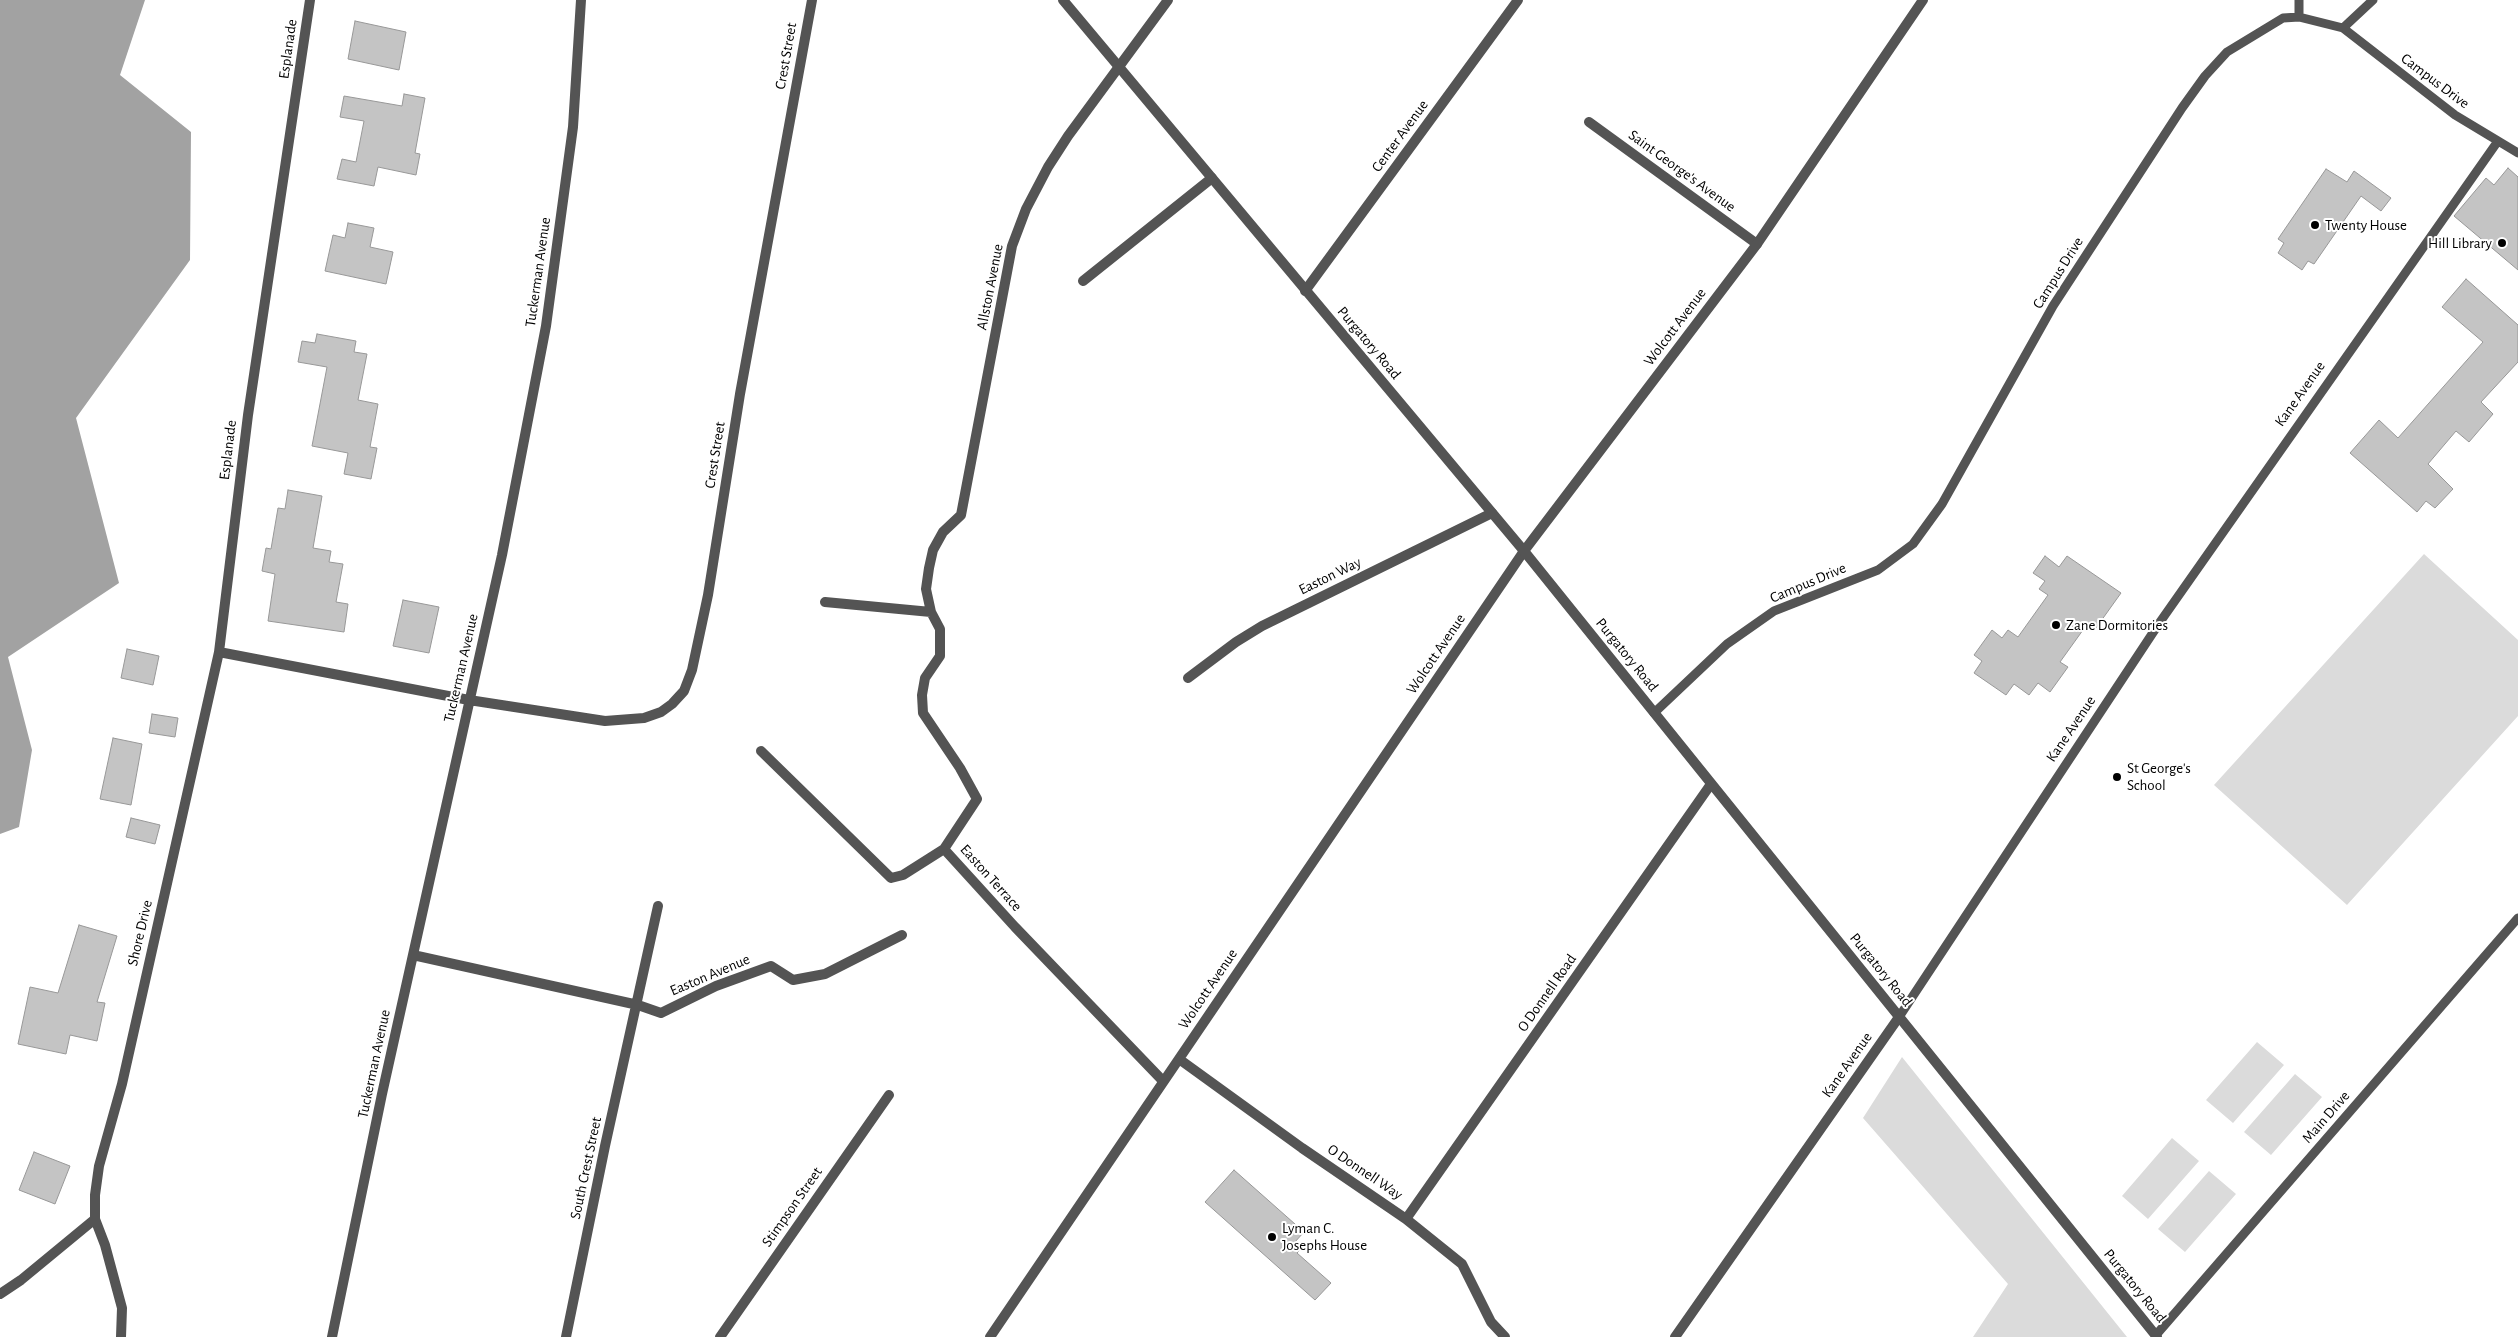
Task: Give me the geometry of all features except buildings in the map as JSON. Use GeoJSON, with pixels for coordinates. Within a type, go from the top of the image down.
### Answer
{"type":"FeatureCollection","features":[{"type":"Feature","properties":{"kind":"street","name":"Esplanade"},"geometry":{"type":"LineString","coordinates":[[219,652],[248,415],[310,0]]}},
{"type":"Feature","properties":{"kind":"street","name":"Tuckerman Avenue"},"geometry":{"type":"LineString","coordinates":[[332,1337],[469,700],[502,556],[546,326],[573,127],[581,0]]}},
{"type":"Feature","properties":{"kind":"street","name":"Crest Street"},"geometry":{"type":"LineString","coordinates":[[469,700],[605,721],[644,718],[662,712],[684,691],[692,670],[708,595],[740,394],[812,0]]}},
{"type":"Feature","properties":{"kind":"street","name":"Purgatory Road"},"geometry":{"type":"LineString","coordinates":[[1063,0],[1524,551],[2156,1336]]}},
{"type":"Feature","properties":{"kind":"street","name":"Allston Avenue"},"geometry":{"type":"LineString","coordinates":[[944,849],[977,799],[960,768],[923,714],[922,695],[925,678],[940,656],[940,628],[931,612],[926,589],[933,550],[943,532],[961,515],[1012,246],[1026,208],[1048,167],[1068,136],[1168,0]]}},
{"type":"Feature","properties":{"kind":"street","name":"Center Avenue"},"geometry":{"type":"LineString","coordinates":[[1305,290],[1518,0]]}},
{"type":"Feature","properties":{"kind":"street","name":"Wolcott Avenue"},"geometry":{"type":"LineString","coordinates":[[990,1337],[1524,551],[1757,244],[1924,0]]}},
{"type":"Feature","properties":{"kind":"street","name":"Saint George's Avenue"},"geometry":{"type":"LineString","coordinates":[[1589,122],[1757,244]]}},
{"type":"Feature","properties":{"kind":"street"},"geometry":{"type":"LineString","coordinates":[[1083,281],[1212,178]]}},
{"type":"Feature","properties":{"kind":"street","name":"Easton Way"},"geometry":{"type":"LineString","coordinates":[[1188,678],[1236,642],[1262,626],[1492,513]]}},
{"type":"Feature","properties":{"kind":"street"},"geometry":{"type":"LineString","coordinates":[[825,602],[931,612]]}},
{"type":"Feature","properties":{"kind":"street"},"geometry":{"type":"LineString","coordinates":[[219,652],[469,700]]}},
{"type":"Feature","properties":{"kind":"street","name":"Shore Drive"},"geometry":{"type":"LineString","coordinates":[[121,1337],[122,1308],[105,1245],[95,1219],[95,1195],[99,1166],[122,1084],[219,652]]}},
{"type":"Feature","properties":{"kind":"street","name":"Easton Terrace"},"geometry":{"type":"LineString","coordinates":[[761,751],[891,878],[902,875],[944,849],[1015,927],[1163,1081]]}},
{"type":"Feature","properties":{"kind":"street","name":"O Donnell Road"},"geometry":{"type":"LineString","coordinates":[[1406,1219],[1712,784]]}},
{"type":"Feature","properties":{"kind":"street","name":"South Crest Street"},"geometry":{"type":"LineString","coordinates":[[566,1337],[605,1146],[638,1005],[658,906]]}},
{"type":"Feature","properties":{"kind":"street","name":"Easton Avenue"},"geometry":{"type":"LineString","coordinates":[[638,1005],[661,1013],[716,986],[771,966],[794,980],[825,974],[902,935]]}},
{"type":"Feature","properties":{"kind":"street"},"geometry":{"type":"LineString","coordinates":[[414,955],[638,1005]]}},
{"type":"Feature","properties":{"kind":"street","name":"Kane Avenue"},"geometry":{"type":"LineString","coordinates":[[1675,1337],[1899,1017]]}},
{"type":"Feature","properties":{"kind":"street","name":"O Donnell Way"},"geometry":{"type":"LineString","coordinates":[[1179,1058],[1302,1148],[1406,1219],[1462,1264],[1491,1322],[1505,1337]]}},
{"type":"Feature","properties":{"kind":"street","name":"Stimpson Street"},"geometry":{"type":"LineString","coordinates":[[720,1337],[888,1095]]}},
{"type":"Feature","properties":{"kind":"street"},"geometry":{"type":"LineString","coordinates":[[0,1294],[22,1280],[95,1219]]}},
{"type":"Feature","properties":{"kind":"lane"},"geometry":{"type":"LineString","coordinates":[[2299,0],[2299,17]]}},
{"type":"Feature","properties":{"kind":"lane"},"geometry":{"type":"LineString","coordinates":[[2343,28],[2372,0]]}},
{"type":"Feature","properties":{"kind":"lane","name":"Campus Drive"},"geometry":{"type":"LineString","coordinates":[[1654,713],[1727,644],[1774,612],[1878,570],[1913,544],[1942,504],[2053,306],[2182,108],[2205,76],[2227,52],[2283,18],[2299,17],[2343,28],[2455,114],[2518,153]]}},
{"type":"Feature","properties":{"kind":"lane","name":"Kane Avenue"},"geometry":{"type":"LineString","coordinates":[[1899,1017],[2160,622],[2498,141]]}},
{"type":"Feature","properties":{"kind":"lane","name":"Main Drive"},"geometry":{"type":"LineString","coordinates":[[2156,1336],[2518,918]]}},
{"type":"Feature","properties":{"kind":"shaded area"},"geometry":{"type":"Polygon","coordinates":[[[0,0],[145,0],[120,75],[191,132],[190,260],[76,418],[119,583],[8,657],[32,750],[19,827],[0,834],[0,0]]]}},
{"type":"Feature","properties":{"kind":"shaded area"},"geometry":{"type":"Polygon","coordinates":[[[2424,554],[2518,640],[2518,716],[2347,905],[2214,785],[2424,554]]]}},
{"type":"Feature","properties":{"kind":"shaded area"},"geometry":{"type":"Polygon","coordinates":[[[2257,1042],[2284,1065],[2233,1123],[2206,1100],[2257,1042]]]}},
{"type":"Feature","properties":{"kind":"shaded area"},"geometry":{"type":"Polygon","coordinates":[[[1902,1057],[2127,1337],[1973,1337],[2008,1284],[1863,1118],[1902,1057]]]}},
{"type":"Feature","properties":{"kind":"shaded area"},"geometry":{"type":"Polygon","coordinates":[[[2295,1074],[2322,1097],[2271,1155],[2244,1132],[2295,1074]]]}},
{"type":"Feature","properties":{"kind":"shaded area"},"geometry":{"type":"Polygon","coordinates":[[[2172,1138],[2199,1161],[2148,1219],[2122,1196],[2172,1138]]]}},
{"type":"Feature","properties":{"kind":"shaded area"},"geometry":{"type":"Polygon","coordinates":[[[2209,1171],[2236,1194],[2185,1252],[2158,1229],[2209,1171]]]}},
{"type":"Feature","properties":{"kind":"place","name":"Twenty House"},"geometry":{"type":"Point","coordinates":[2315,225]}},
{"type":"Feature","properties":{"kind":"place","name":"Hill Library"},"geometry":{"type":"Point","coordinates":[2502,243]}},
{"type":"Feature","properties":{"kind":"place","name":"Zane Dormitories"},"geometry":{"type":"Point","coordinates":[2056,625]}},
{"type":"Feature","properties":{"kind":"place","name":"St George's School"},"geometry":{"type":"Point","coordinates":[2117,777]}},
{"type":"Feature","properties":{"kind":"place","name":"Lyman C. Josephs House"},"geometry":{"type":"Point","coordinates":[1272,1237]}}]}
